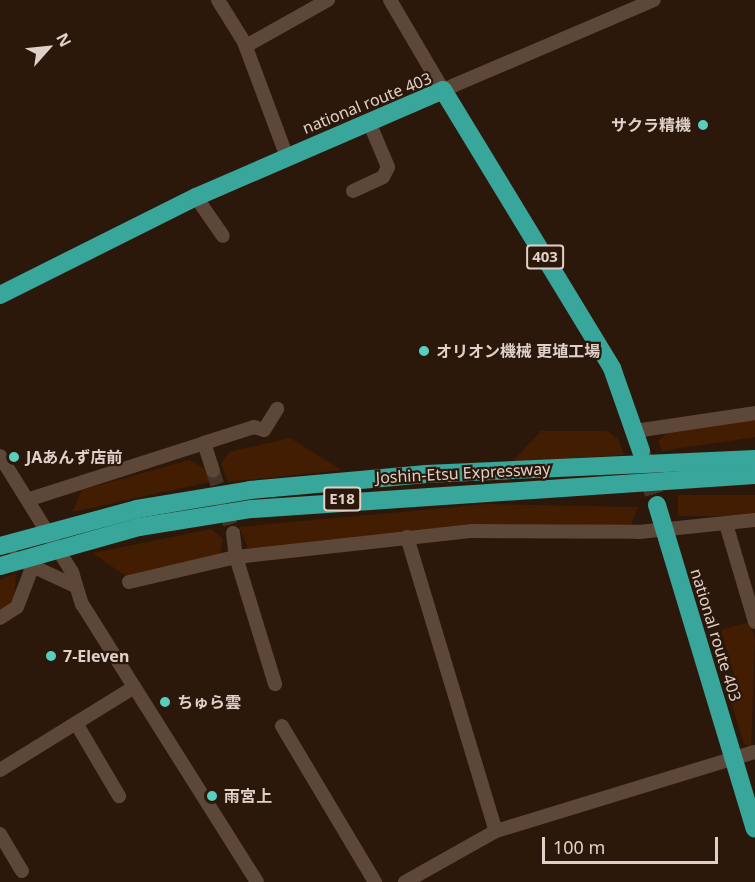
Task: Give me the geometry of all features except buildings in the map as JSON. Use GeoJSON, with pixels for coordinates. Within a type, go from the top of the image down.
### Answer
{"type":"FeatureCollection","features":[{"type":"Feature","properties":{"kind":"highway","name":"national route 403"},"geometry":{"type":"LineString","coordinates":[[0,295],[196,197],[443,90],[583,316],[612,368],[641,451]]}},
{"type":"Feature","properties":{"kind":"highway"},"geometry":{"type":"LineString","coordinates":[[567,471],[755,446]]}},
{"type":"Feature","properties":{"kind":"highway","name":"Joshin-Etsu Expressway"},"geometry":{"type":"LineString","coordinates":[[0,557],[75,523],[197,497],[310,483],[567,471],[755,459]]}},
{"type":"Feature","properties":{"kind":"highway","name":"Joshin-Etsu Expressway"},"geometry":{"type":"LineString","coordinates":[[0,557],[84,540],[310,502],[603,487],[755,475]]}},
{"type":"Feature","properties":{"kind":"highway"},"geometry":{"type":"LineString","coordinates":[[603,487],[755,481]]}},
{"type":"Feature","properties":{"kind":"highway","name":"national route 403"},"geometry":{"type":"LineString","coordinates":[[657,505],[755,829]]}},
{"type":"Feature","properties":{"kind":"highway","name":"national route 403"},"geometry":{"type":"LineString","coordinates":[[739,777],[755,803]]}},
{"type":"Feature","properties":{"kind":"street"},"geometry":{"type":"LineString","coordinates":[[218,0],[246,46],[287,157]]}},
{"type":"Feature","properties":{"kind":"street"},"geometry":{"type":"LineString","coordinates":[[246,46],[328,0]]}},
{"type":"Feature","properties":{"kind":"street"},"geometry":{"type":"LineString","coordinates":[[390,0],[443,90],[654,0]]}},
{"type":"Feature","properties":{"kind":"street"},"geometry":{"type":"LineString","coordinates":[[353,191],[383,177],[388,167],[369,123]]}},
{"type":"Feature","properties":{"kind":"street"},"geometry":{"type":"LineString","coordinates":[[196,197],[224,236]]}},
{"type":"Feature","properties":{"kind":"street"},"geometry":{"type":"LineString","coordinates":[[30,499],[254,427],[264,430],[277,409]]}},
{"type":"Feature","properties":{"kind":"street"},"geometry":{"type":"LineString","coordinates":[[635,431],[755,413]]}},
{"type":"Feature","properties":{"kind":"street"},"geometry":{"type":"LineString","coordinates":[[204,443],[213,471]]}},
{"type":"Feature","properties":{"kind":"street"},"geometry":{"type":"LineString","coordinates":[[0,456],[30,499],[75,586],[134,688],[257,882]]}},
{"type":"Feature","properties":{"kind":"street"},"geometry":{"type":"LineString","coordinates":[[129,582],[236,557],[407,537],[726,524],[755,520]]}},
{"type":"Feature","properties":{"kind":"street"},"geometry":{"type":"LineString","coordinates":[[726,524],[755,622]]}},
{"type":"Feature","properties":{"kind":"street"},"geometry":{"type":"LineString","coordinates":[[233,533],[236,557],[275,684]]}},
{"type":"Feature","properties":{"kind":"street"},"geometry":{"type":"LineString","coordinates":[[407,537],[496,831]]}},
{"type":"Feature","properties":{"kind":"street"},"geometry":{"type":"LineString","coordinates":[[0,557],[75,586]]}},
{"type":"Feature","properties":{"kind":"street"},"geometry":{"type":"LineString","coordinates":[[0,618],[17,607],[32,568]]}},
{"type":"Feature","properties":{"kind":"street"},"geometry":{"type":"LineString","coordinates":[[0,770],[134,688]]}},
{"type":"Feature","properties":{"kind":"street"},"geometry":{"type":"LineString","coordinates":[[76,723],[119,796]]}},
{"type":"Feature","properties":{"kind":"street"},"geometry":{"type":"LineString","coordinates":[[282,726],[375,882]]}},
{"type":"Feature","properties":{"kind":"street"},"geometry":{"type":"LineString","coordinates":[[405,882],[496,831],[755,752]]}},
{"type":"Feature","properties":{"kind":"street"},"geometry":{"type":"LineString","coordinates":[[0,834],[22,871]]}},
{"type":"Feature","properties":{"kind":"shaded area"},"geometry":{"type":"Polygon","coordinates":[[[755,417],[755,437],[662,451],[658,441],[671,430],[755,417]]]}},
{"type":"Feature","properties":{"kind":"shaded area"},"geometry":{"type":"Polygon","coordinates":[[[541,431],[607,431],[618,439],[624,455],[512,462],[541,431]]]}},
{"type":"Feature","properties":{"kind":"shaded area"},"geometry":{"type":"Polygon","coordinates":[[[290,438],[341,470],[228,482],[221,464],[229,452],[290,438]]]}},
{"type":"Feature","properties":{"kind":"shaded area"},"geometry":{"type":"Polygon","coordinates":[[[189,460],[205,469],[210,482],[72,512],[82,490],[189,460]]]}},
{"type":"Feature","properties":{"kind":"shaded area"},"geometry":{"type":"Polygon","coordinates":[[[678,495],[755,495],[755,516],[678,516],[678,495]]]}},
{"type":"Feature","properties":{"kind":"shaded area"},"geometry":{"type":"Polygon","coordinates":[[[487,504],[638,507],[631,525],[490,525],[258,550],[248,548],[239,527],[487,504]]]}},
{"type":"Feature","properties":{"kind":"shaded area"},"geometry":{"type":"Polygon","coordinates":[[[211,529],[223,539],[220,554],[127,577],[93,553],[211,529]]]}},
{"type":"Feature","properties":{"kind":"shaded area"},"geometry":{"type":"Polygon","coordinates":[[[16,573],[14,599],[0,611],[0,580],[16,573]]]}},
{"type":"Feature","properties":{"kind":"shaded area"},"geometry":{"type":"Polygon","coordinates":[[[750,622],[755,639],[751,748],[744,744],[729,695],[739,691],[721,630],[750,622]]]}},
{"type":"Feature","properties":{"kind":"tunnel"},"geometry":{"type":"LineString","coordinates":[[641,451],[657,505]]}},
{"type":"Feature","properties":{"kind":"tunnel"},"geometry":{"type":"LineString","coordinates":[[213,471],[233,533]]}},
{"type":"Feature","properties":{"kind":"place","name":"サクラ精機"},"geometry":{"type":"Point","coordinates":[703,125]}},
{"type":"Feature","properties":{"kind":"place","name":"オリオン機械 更埴工場"},"geometry":{"type":"Point","coordinates":[424,351]}},
{"type":"Feature","properties":{"kind":"place","name":"JAあんず店前"},"geometry":{"type":"Point","coordinates":[14,457]}},
{"type":"Feature","properties":{"kind":"place","name":"7-Eleven"},"geometry":{"type":"Point","coordinates":[51,656]}},
{"type":"Feature","properties":{"kind":"place","name":"ちゅら雲"},"geometry":{"type":"Point","coordinates":[165,702]}},
{"type":"Feature","properties":{"kind":"place","name":"雨宮上"},"geometry":{"type":"Point","coordinates":[212,796]}}]}
